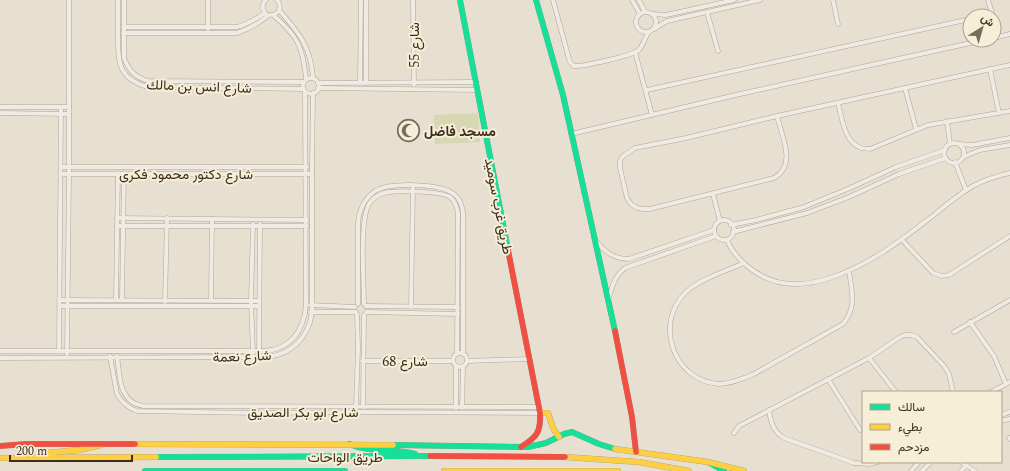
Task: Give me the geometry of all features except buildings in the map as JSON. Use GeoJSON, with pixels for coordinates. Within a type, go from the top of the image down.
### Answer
{"type":"FeatureCollection","features":[{"type":"Feature","properties":{"kind":"main road","name":"طريق غرب سوميد"},"geometry":{"type":"LineString","coordinates":[[460,0],[539,410],[540,425],[538,434],[532,440],[520,447]]}},
{"type":"Feature","properties":{"kind":"main road"},"geometry":{"type":"LineString","coordinates":[[538,1],[560,84],[609,298],[632,417],[636,452]]}},
{"type":"Feature","properties":{"kind":"main road"},"geometry":{"type":"LineString","coordinates":[[539,410],[548,413],[553,428],[559,437]]}},
{"type":"Feature","properties":{"kind":"main road"},"geometry":{"type":"LineString","coordinates":[[0,446],[26,444],[349,444],[520,447],[540,445],[567,433],[575,433],[603,446],[708,462],[744,471]]}},
{"type":"Feature","properties":{"kind":"main road"},"geometry":{"type":"LineString","coordinates":[[25,457],[84,449],[101,444]]}},
{"type":"Feature","properties":{"kind":"main road"},"geometry":{"type":"LineString","coordinates":[[349,444],[366,450],[407,451],[421,456]]}},
{"type":"Feature","properties":{"kind":"main road","name":"طريق الواحات"},"geometry":{"type":"LineString","coordinates":[[0,458],[421,456],[598,458],[645,463],[688,471]]}},
{"type":"Feature","properties":{"kind":"main road"},"geometry":{"type":"LineString","coordinates":[[708,462],[724,471]]}},
{"type":"Feature","properties":{"kind":"main road","name":"طريق الواحات"},"geometry":{"type":"LineString","coordinates":[[145,471],[345,471]]}},
{"type":"Feature","properties":{"kind":"main road"},"geometry":{"type":"LineString","coordinates":[[444,471],[618,471]]}},
{"type":"Feature","properties":{"kind":"street"},"geometry":{"type":"LineString","coordinates":[[66,357],[68,306],[69,0]]}},
{"type":"Feature","properties":{"kind":"street","name":"شارع انس بن مالك"},"geometry":{"type":"LineString","coordinates":[[118,0],[119,59],[122,69],[129,78],[138,84],[148,87],[304,90]]}},
{"type":"Feature","properties":{"kind":"street","name":"شارع انس بن مالك"},"geometry":{"type":"LineString","coordinates":[[124,0],[124,58],[133,74],[140,79],[148,81],[208,82],[305,81]]}},
{"type":"Feature","properties":{"kind":"street"},"geometry":{"type":"LineString","coordinates":[[208,0],[208,34]]}},
{"type":"Feature","properties":{"kind":"street"},"geometry":{"type":"LineString","coordinates":[[265,0],[262,5],[269,14],[290,31],[300,46],[305,62],[304,90],[308,93],[313,93],[318,86]]}},
{"type":"Feature","properties":{"kind":"street"},"geometry":{"type":"LineString","coordinates":[[284,0],[278,2],[279,10],[299,33],[305,43],[312,62],[313,78],[318,86]]}},
{"type":"Feature","properties":{"kind":"street"},"geometry":{"type":"LineString","coordinates":[[361,0],[363,89]]}},
{"type":"Feature","properties":{"kind":"street"},"geometry":{"type":"LineString","coordinates":[[363,83],[366,0]]}},
{"type":"Feature","properties":{"kind":"street","name":"شارع 55"},"geometry":{"type":"LineString","coordinates":[[413,0],[414,89]]}},
{"type":"Feature","properties":{"kind":"street"},"geometry":{"type":"LineString","coordinates":[[553,0],[569,59],[572,64],[578,66],[636,52],[642,45],[648,33],[667,21],[760,0]]}},
{"type":"Feature","properties":{"kind":"street"},"geometry":{"type":"LineString","coordinates":[[632,0],[640,14]]}},
{"type":"Feature","properties":{"kind":"street"},"geometry":{"type":"LineString","coordinates":[[639,0],[645,12]]}},
{"type":"Feature","properties":{"kind":"street"},"geometry":{"type":"LineString","coordinates":[[648,33],[642,32],[636,26],[635,21],[640,14],[645,12],[666,15],[734,0]]}},
{"type":"Feature","properties":{"kind":"street"},"geometry":{"type":"LineString","coordinates":[[833,0],[838,24]]}},
{"type":"Feature","properties":{"kind":"street"},"geometry":{"type":"LineString","coordinates":[[118,27],[237,27],[269,14],[277,13],[279,10]]}},
{"type":"Feature","properties":{"kind":"street"},"geometry":{"type":"LineString","coordinates":[[707,12],[718,51]]}},
{"type":"Feature","properties":{"kind":"street"},"geometry":{"type":"LineString","coordinates":[[118,33],[237,33],[246,30],[269,14]]}},
{"type":"Feature","properties":{"kind":"street"},"geometry":{"type":"LineString","coordinates":[[652,14],[656,21],[654,29]]}},
{"type":"Feature","properties":{"kind":"street"},"geometry":{"type":"LineString","coordinates":[[647,90],[962,21]]}},
{"type":"Feature","properties":{"kind":"street"},"geometry":{"type":"LineString","coordinates":[[571,134],[740,94],[962,45]]}},
{"type":"Feature","properties":{"kind":"street"},"geometry":{"type":"LineString","coordinates":[[636,52],[647,90],[652,115]]}},
{"type":"Feature","properties":{"kind":"street"},"geometry":{"type":"LineString","coordinates":[[776,116],[787,161],[780,174],[766,181],[650,209],[637,208],[631,204],[627,198],[620,168],[620,161],[635,148],[686,138],[776,116],[1010,65]]}},
{"type":"Feature","properties":{"kind":"street"},"geometry":{"type":"LineString","coordinates":[[990,69],[999,113]]}},
{"type":"Feature","properties":{"kind":"street"},"geometry":{"type":"LineString","coordinates":[[305,81],[313,78]]}},
{"type":"Feature","properties":{"kind":"street"},"geometry":{"type":"LineString","coordinates":[[208,82],[208,88]]}},
{"type":"Feature","properties":{"kind":"street"},"geometry":{"type":"LineString","coordinates":[[318,86],[363,83],[476,82]]}},
{"type":"Feature","properties":{"kind":"street"},"geometry":{"type":"LineString","coordinates":[[318,86],[363,89],[477,90]]}},
{"type":"Feature","properties":{"kind":"street"},"geometry":{"type":"LineString","coordinates":[[905,88],[916,129]]}},
{"type":"Feature","properties":{"kind":"street","name":"شارع نعمة"},"geometry":{"type":"LineString","coordinates":[[0,351],[252,352],[277,349],[290,342],[299,331],[303,322],[306,305],[306,167],[304,90]]}},
{"type":"Feature","properties":{"kind":"street","name":"شارع نعمة"},"geometry":{"type":"LineString","coordinates":[[0,358],[259,358],[278,355],[296,345],[306,332],[312,312],[311,220],[313,93]]}},
{"type":"Feature","properties":{"kind":"street"},"geometry":{"type":"LineString","coordinates":[[838,103],[847,134],[852,142],[860,148],[870,149],[880,146],[916,129],[947,121],[1010,111]]}},
{"type":"Feature","properties":{"kind":"street"},"geometry":{"type":"LineString","coordinates":[[0,107],[69,107]]}},
{"type":"Feature","properties":{"kind":"street"},"geometry":{"type":"LineString","coordinates":[[59,357],[61,107]]}},
{"type":"Feature","properties":{"kind":"street"},"geometry":{"type":"LineString","coordinates":[[0,113],[69,114]]}},
{"type":"Feature","properties":{"kind":"street"},"geometry":{"type":"LineString","coordinates":[[720,221],[726,221],[732,225],[774,216],[804,207],[896,167],[945,150],[950,144],[947,121]]}},
{"type":"Feature","properties":{"kind":"street"},"geometry":{"type":"LineString","coordinates":[[950,144],[972,145],[1010,138]]}},
{"type":"Feature","properties":{"kind":"street"},"geometry":{"type":"LineString","coordinates":[[959,144],[963,149],[962,158]]}},
{"type":"Feature","properties":{"kind":"street"},"geometry":{"type":"LineString","coordinates":[[946,158],[955,162],[980,150],[1010,145]]}},
{"type":"Feature","properties":{"kind":"street"},"geometry":{"type":"LineString","coordinates":[[945,150],[946,158]]}},
{"type":"Feature","properties":{"kind":"street"},"geometry":{"type":"LineString","coordinates":[[733,232],[807,213],[849,197],[900,174],[946,158]]}},
{"type":"Feature","properties":{"kind":"street"},"geometry":{"type":"LineString","coordinates":[[955,162],[966,190]]}},
{"type":"Feature","properties":{"kind":"street"},"geometry":{"type":"LineString","coordinates":[[177,166],[178,174]]}},
{"type":"Feature","properties":{"kind":"street","name":"شارع دكتور محمود فكرى"},"geometry":{"type":"LineString","coordinates":[[61,167],[312,167]]}},
{"type":"Feature","properties":{"kind":"street"},"geometry":{"type":"LineString","coordinates":[[116,299],[118,173]]}},
{"type":"Feature","properties":{"kind":"street"},"geometry":{"type":"LineString","coordinates":[[122,299],[124,173]]}},
{"type":"Feature","properties":{"kind":"street"},"geometry":{"type":"LineString","coordinates":[[726,240],[734,253],[744,263],[766,278],[796,284],[811,283],[849,271],[885,252],[966,190],[982,182],[1010,173]]}},
{"type":"Feature","properties":{"kind":"street","name":"شارع دكتور محمود فكرى"},"geometry":{"type":"LineString","coordinates":[[61,174],[312,174]]}},
{"type":"Feature","properties":{"kind":"street"},"geometry":{"type":"LineString","coordinates":[[356,412],[358,361],[356,313],[357,227],[359,215],[364,204],[372,194],[383,188],[392,186],[437,187],[447,190],[458,197],[463,212],[463,354],[467,361]]}},
{"type":"Feature","properties":{"kind":"street"},"geometry":{"type":"LineString","coordinates":[[411,307],[413,186]]}},
{"type":"Feature","properties":{"kind":"street"},"geometry":{"type":"LineString","coordinates":[[436,193],[437,187]]}},
{"type":"Feature","properties":{"kind":"street"},"geometry":{"type":"LineString","coordinates":[[364,412],[364,228],[369,205],[377,196],[392,192],[436,193],[447,196],[455,203],[458,213],[457,354]]}},
{"type":"Feature","properties":{"kind":"street"},"geometry":{"type":"LineString","coordinates":[[713,194],[720,221]]}},
{"type":"Feature","properties":{"kind":"street"},"geometry":{"type":"LineString","coordinates":[[117,218],[311,220]]}},
{"type":"Feature","properties":{"kind":"street"},"geometry":{"type":"LineString","coordinates":[[165,307],[167,218]]}},
{"type":"Feature","properties":{"kind":"street"},"geometry":{"type":"LineString","coordinates":[[211,300],[212,219]]}},
{"type":"Feature","properties":{"kind":"street"},"geometry":{"type":"LineString","coordinates":[[253,219],[253,358]]}},
{"type":"Feature","properties":{"kind":"street"},"geometry":{"type":"LineString","coordinates":[[259,358],[260,219]]}},
{"type":"Feature","properties":{"kind":"street"},"geometry":{"type":"LineString","coordinates":[[596,241],[609,254],[622,259],[629,259],[714,230],[720,221]]}},
{"type":"Feature","properties":{"kind":"street"},"geometry":{"type":"LineString","coordinates":[[458,224],[463,224]]}},
{"type":"Feature","properties":{"kind":"street"},"geometry":{"type":"LineString","coordinates":[[714,230],[716,236],[722,240],[726,240],[731,237],[733,232],[732,225]]}},
{"type":"Feature","properties":{"kind":"street"},"geometry":{"type":"LineString","coordinates":[[117,226],[311,226]]}},
{"type":"Feature","properties":{"kind":"street"},"geometry":{"type":"LineString","coordinates":[[609,298],[614,281],[625,268],[716,236]]}},
{"type":"Feature","properties":{"kind":"street"},"geometry":{"type":"LineString","coordinates":[[902,240],[933,273],[942,276],[949,275],[1010,236]]}},
{"type":"Feature","properties":{"kind":"street"},"geometry":{"type":"LineString","coordinates":[[744,263],[698,284],[687,292],[678,302],[672,315],[669,328],[671,344],[678,359],[689,372],[703,380],[720,384],[736,382],[752,375],[843,324],[849,317],[852,308],[853,298],[849,271]]}},
{"type":"Feature","properties":{"kind":"street"},"geometry":{"type":"LineString","coordinates":[[59,300],[122,299],[259,301]]}},
{"type":"Feature","properties":{"kind":"street"},"geometry":{"type":"LineString","coordinates":[[954,332],[1010,300]]}},
{"type":"Feature","properties":{"kind":"street"},"geometry":{"type":"LineString","coordinates":[[306,305],[463,308]]}},
{"type":"Feature","properties":{"kind":"street"},"geometry":{"type":"LineString","coordinates":[[59,306],[259,306]]}},
{"type":"Feature","properties":{"kind":"street"},"geometry":{"type":"LineString","coordinates":[[305,312],[356,313],[361,315],[365,313],[463,314]]}},
{"type":"Feature","properties":{"kind":"street"},"geometry":{"type":"LineString","coordinates":[[970,322],[994,356],[1008,383],[993,391]]}},
{"type":"Feature","properties":{"kind":"street"},"geometry":{"type":"LineString","coordinates":[[734,433],[739,426],[869,358],[905,335],[917,337],[944,366],[950,378],[953,391]]}},
{"type":"Feature","properties":{"kind":"street","name":"شارع ابو بكر الصديق"},"geometry":{"type":"LineString","coordinates":[[109,351],[117,394],[123,403],[138,411],[257,413],[539,410]]}},
{"type":"Feature","properties":{"kind":"street","name":"شارع ابو بكر الصديق"},"geometry":{"type":"LineString","coordinates":[[116,351],[123,392],[131,402],[139,405],[257,407],[456,406],[539,410]]}},
{"type":"Feature","properties":{"kind":"street"},"geometry":{"type":"LineString","coordinates":[[456,412],[456,367],[452,361],[453,357],[457,354],[463,354]]}},
{"type":"Feature","properties":{"kind":"street"},"geometry":{"type":"LineString","coordinates":[[869,358],[895,391]]}},
{"type":"Feature","properties":{"kind":"street"},"geometry":{"type":"LineString","coordinates":[[467,361],[529,359]]}},
{"type":"Feature","properties":{"kind":"street","name":"شارع 68"},"geometry":{"type":"LineString","coordinates":[[358,361],[452,361]]}},
{"type":"Feature","properties":{"kind":"street"},"geometry":{"type":"LineString","coordinates":[[462,412],[463,367],[467,361]]}},
{"type":"Feature","properties":{"kind":"street"},"geometry":{"type":"LineString","coordinates":[[456,367],[463,367]]}},
{"type":"Feature","properties":{"kind":"street"},"geometry":{"type":"LineString","coordinates":[[828,379],[860,430]]}},
{"type":"Feature","properties":{"kind":"street"},"geometry":{"type":"LineString","coordinates":[[769,410],[772,426],[777,433],[784,438],[854,463],[874,463]]}},
{"type":"Feature","properties":{"kind":"street"},"geometry":{"type":"LineString","coordinates":[[911,471],[918,463]]}},
{"type":"Feature","properties":{"kind":"street"},"geometry":{"type":"LineString","coordinates":[[922,471],[930,463]]}},
{"type":"Feature","properties":{"kind":"street"},"geometry":{"type":"LineString","coordinates":[[962,463],[976,471]]}},
{"type":"Feature","properties":{"kind":"street"},"geometry":{"type":"LineString","coordinates":[[961,471],[966,466]]}},
{"type":"Feature","properties":{"kind":"green space"},"geometry":{"type":"Polygon","coordinates":[[[478,113],[480,142],[435,144],[434,115],[478,113]]]}},
{"type":"Feature","properties":{"kind":"traffic: fast"},"geometry":{"type":"LineString","coordinates":[[460,0],[508,250]]}},
{"type":"Feature","properties":{"kind":"traffic: fast"},"geometry":{"type":"LineString","coordinates":[[536,0],[563,95],[615,331]]}},
{"type":"Feature","properties":{"kind":"traffic: fast"},"geometry":{"type":"LineString","coordinates":[[393,445],[528,447],[546,443],[564,434],[572,432],[599,444],[615,449]]}},
{"type":"Feature","properties":{"kind":"traffic: fast"},"geometry":{"type":"LineString","coordinates":[[349,444],[365,449],[398,451],[415,454]]}},
{"type":"Feature","properties":{"kind":"traffic: fast"},"geometry":{"type":"LineString","coordinates":[[156,457],[430,456]]}},
{"type":"Feature","properties":{"kind":"traffic: fast"},"geometry":{"type":"LineString","coordinates":[[708,462],[724,471]]}},
{"type":"Feature","properties":{"kind":"traffic: fast"},"geometry":{"type":"LineString","coordinates":[[145,471],[345,471]]}},
{"type":"Feature","properties":{"kind":"traffic: slow"},"geometry":{"type":"LineString","coordinates":[[540,413],[548,413],[553,428],[559,437]]}},
{"type":"Feature","properties":{"kind":"traffic: slow"},"geometry":{"type":"LineString","coordinates":[[135,444],[393,445]]}},
{"type":"Feature","properties":{"kind":"traffic: slow"},"geometry":{"type":"LineString","coordinates":[[46,453],[79,450],[101,445]]}},
{"type":"Feature","properties":{"kind":"traffic: slow"},"geometry":{"type":"LineString","coordinates":[[615,449],[708,462],[744,471]]}},
{"type":"Feature","properties":{"kind":"traffic: slow"},"geometry":{"type":"LineString","coordinates":[[0,458],[156,457]]}},
{"type":"Feature","properties":{"kind":"traffic: slow"},"geometry":{"type":"LineString","coordinates":[[565,457],[639,462],[689,471]]}},
{"type":"Feature","properties":{"kind":"traffic: slow"},"geometry":{"type":"LineString","coordinates":[[444,471],[618,471]]}},
{"type":"Feature","properties":{"kind":"traffic: jam"},"geometry":{"type":"LineString","coordinates":[[508,250],[540,413],[540,425],[537,433],[531,440],[521,447]]}},
{"type":"Feature","properties":{"kind":"traffic: jam"},"geometry":{"type":"LineString","coordinates":[[615,331],[632,417],[636,452]]}},
{"type":"Feature","properties":{"kind":"traffic: jam"},"geometry":{"type":"LineString","coordinates":[[0,446],[26,444],[135,444]]}},
{"type":"Feature","properties":{"kind":"traffic: jam"},"geometry":{"type":"LineString","coordinates":[[430,456],[565,457]]}},
{"type":"Feature","properties":{"kind":"place","name":"مسجد فاضل"},"geometry":{"type":"Point","coordinates":[408,131]}}]}
